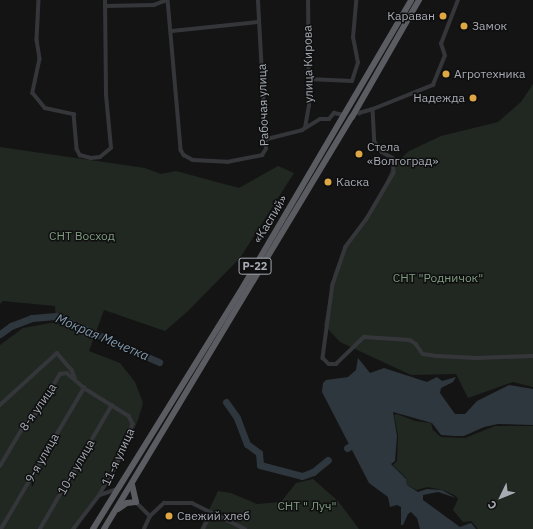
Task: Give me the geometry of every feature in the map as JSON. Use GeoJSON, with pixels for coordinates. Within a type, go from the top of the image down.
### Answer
{"type":"FeatureCollection","features":[{"type":"Feature","properties":{"kind":"highway","name":"«Каспий»"},"geometry":{"type":"LineString","coordinates":[[93,529],[232,306],[411,0]]}},
{"type":"Feature","properties":{"kind":"highway","name":"«Каспий»"},"geometry":{"type":"LineString","coordinates":[[104,529],[352,117],[357,112],[420,0]]}},
{"type":"Feature","properties":{"kind":"highway"},"geometry":{"type":"LineString","coordinates":[[116,510],[127,503],[136,502],[132,491],[132,483]]}},
{"type":"Feature","properties":{"kind":"street"},"geometry":{"type":"LineString","coordinates":[[39,0],[37,40],[40,59],[33,93],[45,108],[74,114],[77,149],[80,155],[91,158],[100,157],[111,148],[106,96],[104,0]]}},
{"type":"Feature","properties":{"kind":"street"},"geometry":{"type":"LineString","coordinates":[[105,6],[154,5],[168,0],[172,31],[258,22]]}},
{"type":"Feature","properties":{"kind":"street","name":"Рабочая улица"},"geometry":{"type":"LineString","coordinates":[[172,31],[178,136],[184,155],[193,160],[227,162],[262,155],[266,149],[267,139],[258,22],[258,0]]}},
{"type":"Feature","properties":{"kind":"street","name":"улица Кирова"},"geometry":{"type":"LineString","coordinates":[[305,128],[309,106],[308,0]]}},
{"type":"Feature","properties":{"kind":"street"},"geometry":{"type":"LineString","coordinates":[[308,79],[352,81],[358,63],[354,38],[356,0]]}},
{"type":"Feature","properties":{"kind":"street"},"geometry":{"type":"LineString","coordinates":[[357,112],[372,109],[433,85],[446,56],[441,44],[458,0]]}},
{"type":"Feature","properties":{"kind":"street"},"geometry":{"type":"LineString","coordinates":[[372,109],[375,142],[382,152],[393,158],[395,164],[394,173],[371,213],[346,247],[333,284],[323,358],[329,364],[336,364],[364,337],[410,340],[416,344],[423,354],[438,356],[476,358],[533,356]]}},
{"type":"Feature","properties":{"kind":"street"},"geometry":{"type":"LineString","coordinates":[[267,139],[305,128],[320,119],[329,119],[334,113],[345,115]]}},
{"type":"Feature","properties":{"kind":"street"},"geometry":{"type":"LineString","coordinates":[[0,405],[56,353],[72,370],[75,378],[84,388],[112,405]]}},
{"type":"Feature","properties":{"kind":"street","name":"8-я улица"},"geometry":{"type":"LineString","coordinates":[[0,466],[25,424],[38,411],[60,374],[68,373],[75,378]]}},
{"type":"Feature","properties":{"kind":"street","name":"9-я улица"},"geometry":{"type":"LineString","coordinates":[[1,529],[84,388]]}},
{"type":"Feature","properties":{"kind":"street","name":"11-я улица"},"geometry":{"type":"LineString","coordinates":[[100,495],[117,465],[133,424],[129,416],[112,405]]}},
{"type":"Feature","properties":{"kind":"street","name":"10-я улица"},"geometry":{"type":"LineString","coordinates":[[40,529],[112,405]]}},
{"type":"Feature","properties":{"kind":"street"},"geometry":{"type":"LineString","coordinates":[[74,529],[100,495],[118,489]]}},
{"type":"Feature","properties":{"kind":"street"},"geometry":{"type":"LineString","coordinates":[[144,529],[150,516],[164,503],[178,501],[192,503],[245,529]]}},
{"type":"Feature","properties":{"kind":"street"},"geometry":{"type":"LineString","coordinates":[[136,502],[150,516]]}},
{"type":"Feature","properties":{"kind":"street"},"geometry":{"type":"LineString","coordinates":[[203,529],[211,513]]}},
{"type":"Feature","properties":{"kind":"green space","name":"СНТ \"Родничок\""},"geometry":{"type":"Polygon","coordinates":[[[533,84],[533,387],[513,382],[468,398],[456,374],[411,375],[340,342],[324,325],[334,273],[344,246],[379,198],[392,167],[409,151],[441,136],[498,122],[521,102],[533,84]]]}},
{"type":"Feature","properties":{"kind":"green space","name":"СНТ Восход"},"geometry":{"type":"Polygon","coordinates":[[[0,147],[145,168],[161,174],[176,171],[239,188],[278,166],[294,173],[240,258],[188,311],[165,331],[104,310],[89,351],[120,363],[135,382],[143,403],[138,420],[119,465],[76,529],[0,529],[0,345],[23,328],[56,322],[55,306],[3,301],[0,304],[0,147]]]}},
{"type":"Feature","properties":{"kind":"green space"},"geometry":{"type":"Polygon","coordinates":[[[397,414],[415,421],[431,423],[433,430],[441,437],[465,438],[495,426],[533,426],[533,529],[478,529],[471,521],[463,522],[453,510],[458,499],[456,496],[443,490],[427,487],[417,490],[407,485],[406,478],[393,465],[397,461],[398,435],[394,415],[397,414]]]}},
{"type":"Feature","properties":{"kind":"green space","name":"СНТ \" Луч\""},"geometry":{"type":"Polygon","coordinates":[[[313,479],[338,501],[359,529],[200,529],[218,491],[231,493],[257,504],[281,502],[296,483],[313,479]]]}},
{"type":"Feature","properties":{"kind":"shaded area"},"geometry":{"type":"Polygon","coordinates":[[[358,358],[370,373],[384,368],[427,382],[437,377],[442,381],[456,377],[453,382],[441,388],[440,393],[455,414],[465,414],[477,401],[509,385],[533,389],[533,425],[498,424],[484,427],[464,436],[441,435],[432,423],[393,412],[397,436],[395,461],[391,464],[406,479],[407,485],[418,492],[427,489],[442,490],[456,498],[438,492],[423,495],[423,500],[460,527],[471,523],[476,529],[420,529],[417,518],[411,512],[408,514],[403,525],[401,525],[401,507],[397,505],[390,507],[388,497],[369,483],[322,392],[323,383],[326,380],[348,377],[356,370],[358,358]]]}},
{"type":"Feature","properties":{"kind":"waterway","name":"Мокрая Мечетка"},"geometry":{"type":"LineString","coordinates":[[0,334],[11,326],[32,318],[56,316],[159,362]]}},
{"type":"Feature","properties":{"kind":"waterway","name":"Мокрая Мечетка"},"geometry":{"type":"LineString","coordinates":[[226,402],[237,418],[247,444],[259,453],[260,465],[302,476],[313,472],[328,460]]}},
{"type":"Feature","properties":{"kind":"waterway","name":"Мокрая Мечетка"},"geometry":{"type":"LineString","coordinates":[[347,448],[358,441]]}},
{"type":"Feature","properties":{"kind":"place","name":"Караван"},"geometry":{"type":"Point","coordinates":[443,16]}},
{"type":"Feature","properties":{"kind":"place","name":"Замок"},"geometry":{"type":"Point","coordinates":[464,26]}},
{"type":"Feature","properties":{"kind":"place","name":"Агротехника"},"geometry":{"type":"Point","coordinates":[446,74]}},
{"type":"Feature","properties":{"kind":"place","name":"Надежда"},"geometry":{"type":"Point","coordinates":[473,98]}},
{"type":"Feature","properties":{"kind":"place","name":"Стела «Волгоград»"},"geometry":{"type":"Point","coordinates":[359,154]}},
{"type":"Feature","properties":{"kind":"place","name":"Каска"},"geometry":{"type":"Point","coordinates":[328,182]}},
{"type":"Feature","properties":{"kind":"place","name":"Свежий хлеб"},"geometry":{"type":"Point","coordinates":[169,516]}}]}
